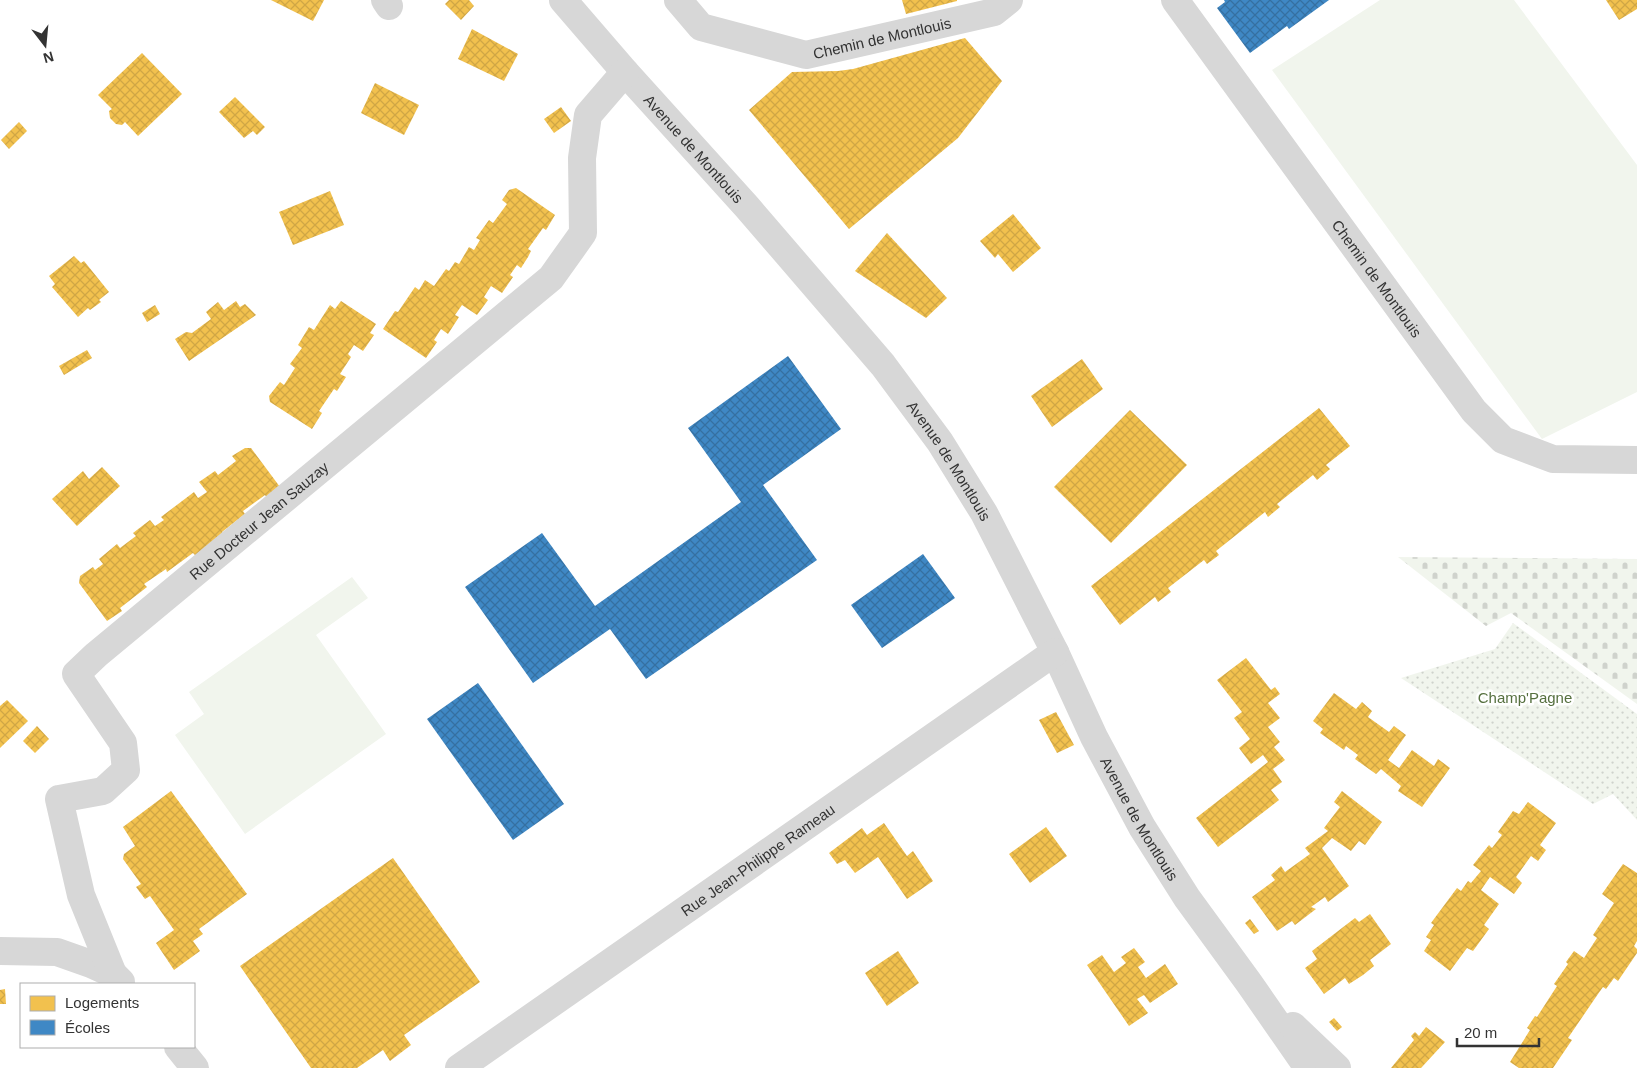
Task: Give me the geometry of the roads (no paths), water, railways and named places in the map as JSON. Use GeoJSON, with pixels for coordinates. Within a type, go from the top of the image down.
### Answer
{"type":"FeatureCollection","features":[{"type":"Feature","properties":{"kind":"street","name":"Avenue de Montlouis"},"geometry":{"type":"LineString","coordinates":[[563,0],[747,207],[883,365],[940,442],[984,512],[1055,652],[1094,737],[1142,827],[1187,898],[1308,1068]]}},
{"type":"Feature","properties":{"kind":"street","name":"Chemin de Montlouis"},"geometry":{"type":"LineString","coordinates":[[678,0],[701,27],[806,55],[994,12],[1009,0]]}},
{"type":"Feature","properties":{"kind":"street","name":"Chemin de Montlouis"},"geometry":{"type":"LineString","coordinates":[[1174,0],[1474,411],[1503,440],[1553,459],[1637,460]]}},
{"type":"Feature","properties":{"kind":"street","name":"Rue Docteur Jean Sauzay"},"geometry":{"type":"LineString","coordinates":[[119,979],[82,895],[59,799],[104,791],[126,770],[123,743],[76,674],[96,655],[551,278],[583,233],[582,158],[588,115],[625,72]]}},
{"type":"Feature","properties":{"kind":"street","name":"Rue Jean-Philippe Rameau"},"geometry":{"type":"LineString","coordinates":[[459,1068],[1055,652]]}},
{"type":"Feature","properties":{"kind":"street"},"geometry":{"type":"LineString","coordinates":[[0,951],[57,952],[90,964],[119,979]]}},
{"type":"Feature","properties":{"kind":"street","name":"Avenue de Montlouis"},"geometry":{"type":"LineString","coordinates":[[1249,984],[1337,1068]]}},
{"type":"Feature","properties":{"kind":"street"},"geometry":{"type":"LineString","coordinates":[[179,1048],[195,1068]]}},
{"type":"Feature","properties":{"kind":"park label","name":"Champ'Pagne"},"geometry":{"type":"Point","coordinates":[1525,697]}}]}
